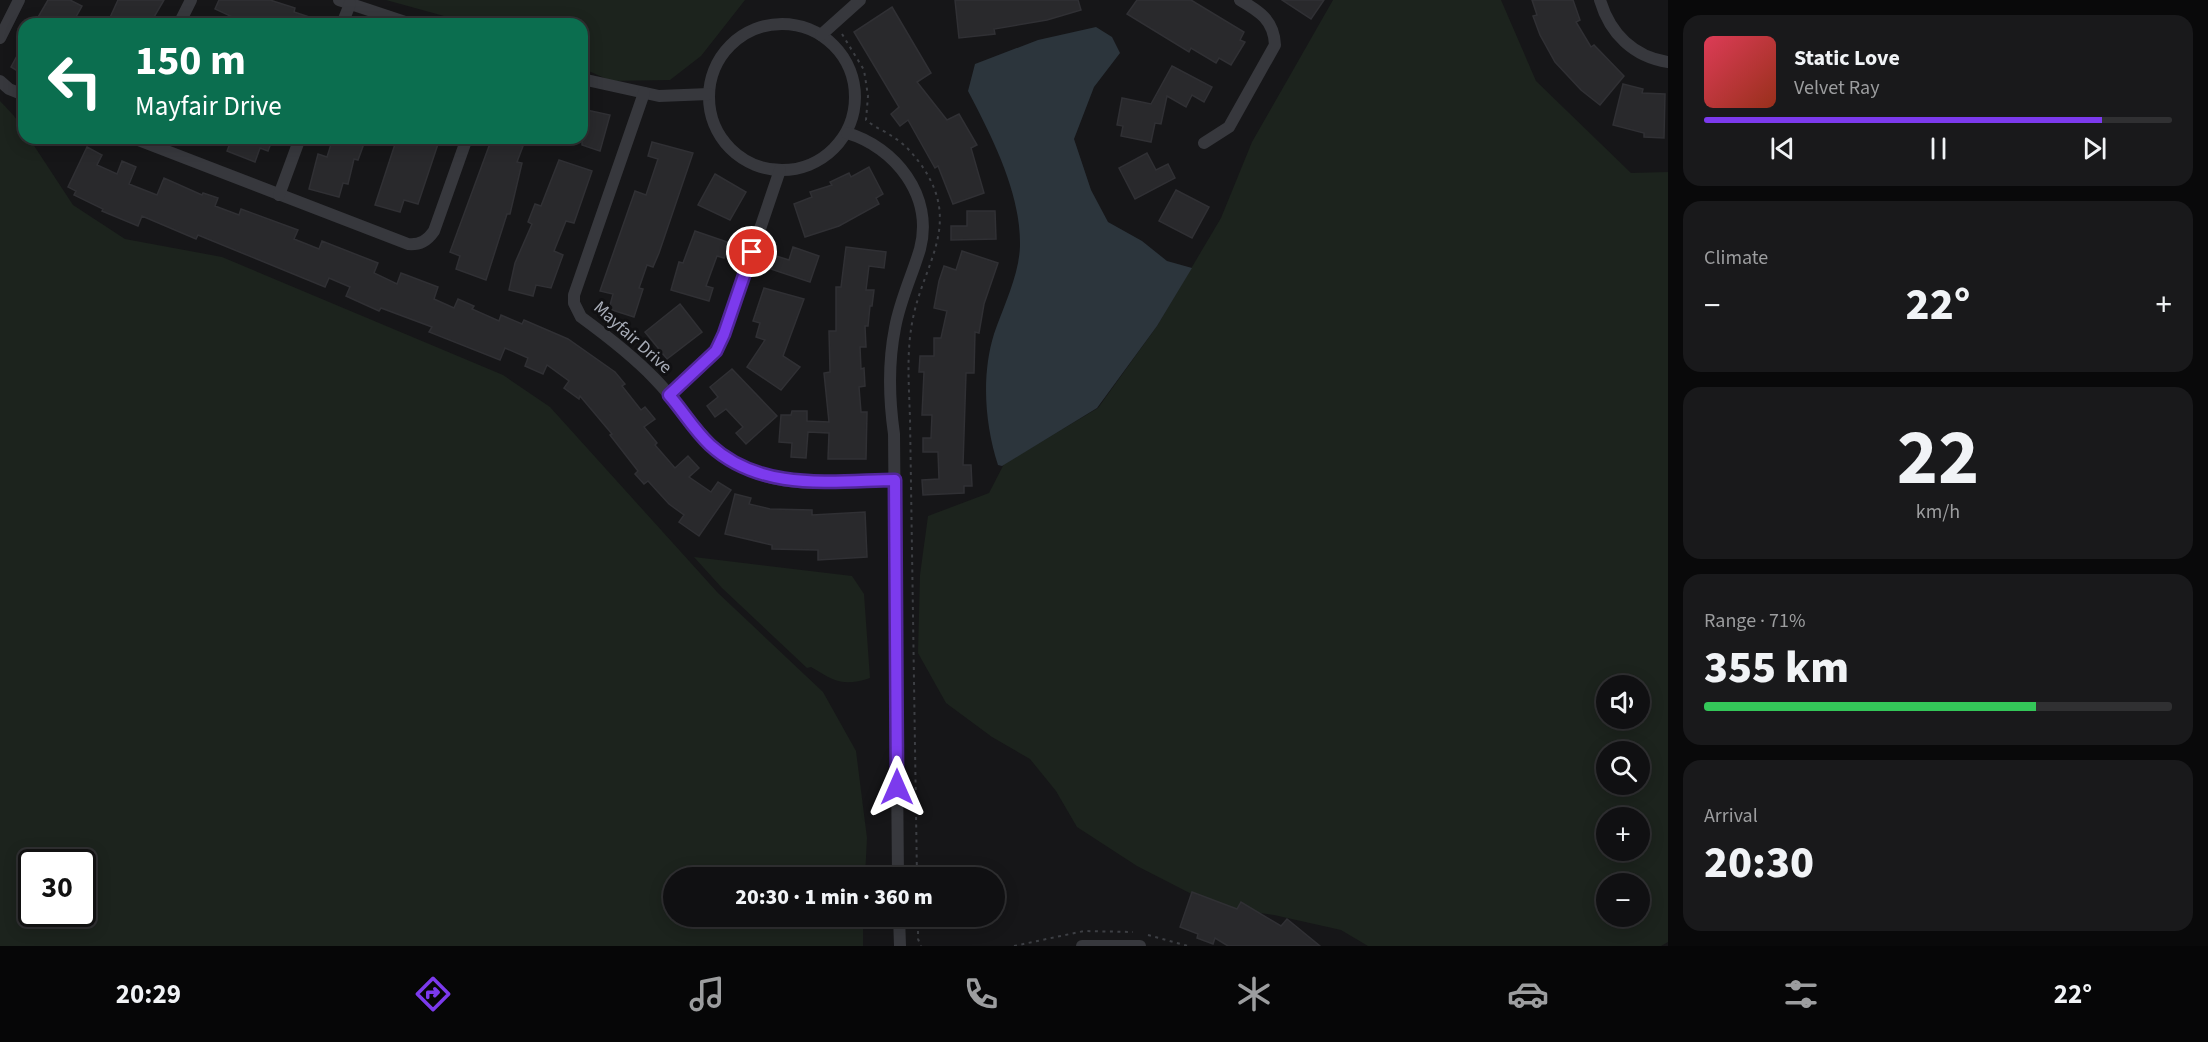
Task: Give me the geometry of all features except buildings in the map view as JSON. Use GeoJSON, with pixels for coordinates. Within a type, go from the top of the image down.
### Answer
{"type":"FeatureCollection","features":[{"type":"Feature","properties":{"kind":"street"},"geometry":{"type":"LineString","coordinates":[[0,38],[19,0]]}},
{"type":"Feature","properties":{"kind":"street"},"geometry":{"type":"LineString","coordinates":[[182,18],[191,0]]}},
{"type":"Feature","properties":{"kind":"street"},"geometry":{"type":"LineString","coordinates":[[821,34],[860,0]]}},
{"type":"Feature","properties":{"kind":"street"},"geometry":{"type":"LineString","coordinates":[[1204,143],[1229,127],[1275,45],[1272,30],[1265,17],[1240,0]]}},
{"type":"Feature","properties":{"kind":"street"},"geometry":{"type":"LineString","coordinates":[[1600,0],[1616,34],[1637,54],[1668,62]]}},
{"type":"Feature","properties":{"kind":"street"},"geometry":{"type":"LineString","coordinates":[[343,18],[344,2],[393,18]]}},
{"type":"Feature","properties":{"kind":"street"},"geometry":{"type":"LineString","coordinates":[[781,23],[804,27],[821,34],[841,52],[852,73],[855,97],[853,115],[847,133],[822,159],[799,168],[780,170],[752,164],[732,151],[713,122],[709,94],[712,75],[722,54],[748,32],[781,23]]}},
{"type":"Feature","properties":{"kind":"street"},"geometry":{"type":"LineString","coordinates":[[588,80],[644,93],[684,97],[709,94]]}},
{"type":"Feature","properties":{"kind":"street"},"geometry":{"type":"LineString","coordinates":[[0,81],[18,92]]}},
{"type":"Feature","properties":{"kind":"street","name":"Mayfair Drive"},"geometry":{"type":"LineString","coordinates":[[644,93],[574,295],[574,303],[581,317],[638,362],[710,445],[734,463],[762,475],[799,481],[895,480]]}},
{"type":"Feature","properties":{"kind":"street"},"geometry":{"type":"LineString","coordinates":[[847,133],[871,142],[898,164],[916,193],[922,217],[920,249],[898,313],[892,347],[890,382],[895,480],[898,867]]}},
{"type":"Feature","properties":{"kind":"street"},"geometry":{"type":"LineString","coordinates":[[148,144],[408,244],[423,242],[434,231],[465,144]]}},
{"type":"Feature","properties":{"kind":"street"},"geometry":{"type":"LineString","coordinates":[[279,195],[298,144]]}},
{"type":"Feature","properties":{"kind":"street"},"geometry":{"type":"LineString","coordinates":[[669,395],[716,351],[724,334],[780,170]]}},
{"type":"Feature","properties":{"kind":"street"},"geometry":{"type":"LineString","coordinates":[[899,927],[900,946]]}},
{"type":"Feature","properties":{"kind":"street"},"geometry":{"type":"LineString","coordinates":[[1082,946],[1108,944],[1140,946]]}},
{"type":"Feature","properties":{"kind":"path"},"geometry":{"type":"LineString","coordinates":[[918,927],[918,939],[921,946]]}},
{"type":"Feature","properties":{"kind":"shaded area"},"geometry":{"type":"Polygon","coordinates":[[[386,0],[745,0],[701,56],[670,80],[611,81],[588,71],[588,18],[451,18],[386,0]]]}},
{"type":"Feature","properties":{"kind":"shaded area"},"geometry":{"type":"Polygon","coordinates":[[[1333,0],[1501,0],[1536,81],[1631,173],[1668,172],[1668,942],[1661,946],[1368,946],[1341,930],[1274,915],[1215,906],[1137,866],[1077,827],[1056,791],[1030,759],[992,737],[946,703],[918,653],[920,575],[928,516],[989,493],[1004,464],[1098,408],[1157,326],[1221,218],[1252,142],[1333,0]]]}},
{"type":"Feature","properties":{"kind":"shaded area"},"geometry":{"type":"Polygon","coordinates":[[[1096,27],[1112,37],[1120,53],[1094,87],[1074,139],[1091,190],[1108,222],[1142,241],[1167,261],[1192,268],[1157,326],[1097,408],[1002,466],[998,465],[990,434],[986,400],[987,367],[994,334],[1017,269],[1020,246],[1019,226],[1016,206],[1003,166],[968,91],[975,64],[1038,40],[1096,27]]]}},
{"type":"Feature","properties":{"kind":"shaded area"},"geometry":{"type":"Polygon","coordinates":[[[0,101],[18,121],[18,144],[33,144],[73,205],[125,239],[222,257],[503,375],[550,407],[718,593],[823,692],[856,751],[867,838],[866,867],[663,867],[663,927],[863,927],[863,946],[0,946],[0,101]]]}},
{"type":"Feature","properties":{"kind":"shaded area"},"geometry":{"type":"Polygon","coordinates":[[[694,557],[852,576],[864,594],[870,678],[853,682],[839,681],[811,667],[807,668],[722,588],[694,557]]]}},
{"type":"Feature","properties":{"kind":"route"},"geometry":{"type":"LineString","coordinates":[[752,252],[716,351],[669,395],[710,445],[734,463],[748,470],[776,479],[792,481],[895,480],[897,787]]}}]}
